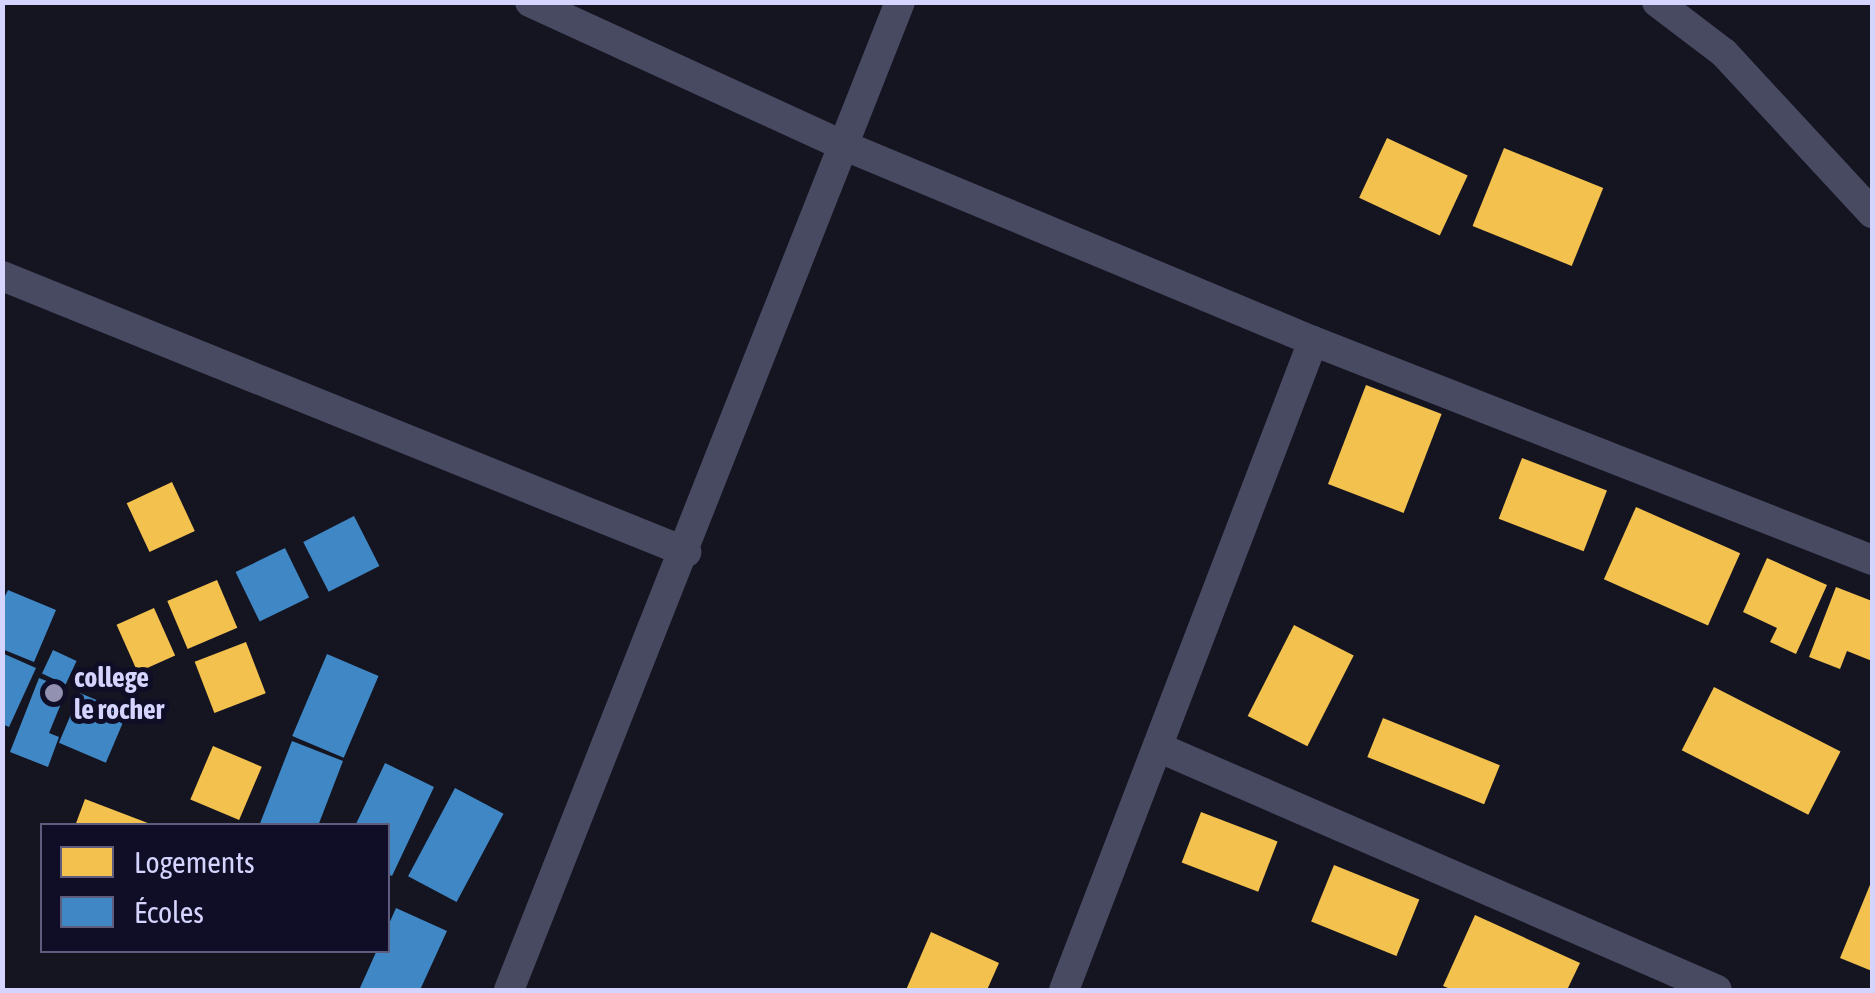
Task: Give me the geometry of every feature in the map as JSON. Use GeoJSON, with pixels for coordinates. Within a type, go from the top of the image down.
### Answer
{"type":"FeatureCollection","features":[{"type":"Feature","properties":{"kind":"street"},"geometry":{"type":"LineString","coordinates":[[530,2],[845,146],[1313,341],[1872,560]]}},
{"type":"Feature","properties":{"kind":"street"},"geometry":{"type":"LineString","coordinates":[[509,990],[686,552],[900,2]]}},
{"type":"Feature","properties":{"kind":"street"},"geometry":{"type":"LineString","coordinates":[[1658,2],[1724,53],[1872,213]]}},
{"type":"Feature","properties":{"kind":"street"},"geometry":{"type":"LineString","coordinates":[[2,276],[686,552]]}},
{"type":"Feature","properties":{"kind":"street"},"geometry":{"type":"LineString","coordinates":[[1064,990],[1313,341]]}},
{"type":"Feature","properties":{"kind":"street"},"geometry":{"type":"LineString","coordinates":[[1160,748],[1717,990]]}},
{"type":"Feature","properties":{"kind":"building: Logements"},"geometry":{"type":"Polygon","coordinates":[[[1387,138],[1468,176],[1440,235],[1359,198],[1387,138]]]}},
{"type":"Feature","properties":{"kind":"building: Logements"},"geometry":{"type":"Polygon","coordinates":[[[1504,148],[1603,188],[1572,266],[1473,226],[1504,148]]]}},
{"type":"Feature","properties":{"kind":"building: Logements"},"geometry":{"type":"Polygon","coordinates":[[[1366,385],[1442,414],[1404,513],[1328,484],[1366,385]]]}},
{"type":"Feature","properties":{"kind":"building: Logements"},"geometry":{"type":"Polygon","coordinates":[[[1522,458],[1607,491],[1584,551],[1499,519],[1522,458]]]}},
{"type":"Feature","properties":{"kind":"building: Logements"},"geometry":{"type":"Polygon","coordinates":[[[172,482],[195,531],[150,552],[127,503],[172,482]]]}},
{"type":"Feature","properties":{"kind":"building: Logements"},"geometry":{"type":"Polygon","coordinates":[[[1636,507],[1740,553],[1708,626],[1604,579],[1636,507]]]}},
{"type":"Feature","properties":{"kind":"building: Logements"},"geometry":{"type":"Polygon","coordinates":[[[1767,558],[1827,585],[1796,654],[1770,642],[1777,628],[1743,612],[1767,558]]]}},
{"type":"Feature","properties":{"kind":"building: Logements"},"geometry":{"type":"Polygon","coordinates":[[[217,580],[237,628],[188,649],[167,601],[217,580]]]}},
{"type":"Feature","properties":{"kind":"building: Logements"},"geometry":{"type":"Polygon","coordinates":[[[1836,587],[1872,601],[1872,661],[1847,651],[1840,669],[1809,657],[1836,587]]]}},
{"type":"Feature","properties":{"kind":"building: Logements"},"geometry":{"type":"Polygon","coordinates":[[[154,608],[175,656],[138,672],[117,625],[154,608]]]}},
{"type":"Feature","properties":{"kind":"building: Logements"},"geometry":{"type":"Polygon","coordinates":[[[1294,625],[1354,655],[1307,746],[1248,716],[1294,625]]]}},
{"type":"Feature","properties":{"kind":"building: Logements"},"geometry":{"type":"Polygon","coordinates":[[[246,642],[266,693],[214,713],[195,662],[246,642]]]}},
{"type":"Feature","properties":{"kind":"building: Logements"},"geometry":{"type":"Polygon","coordinates":[[[1714,687],[1841,751],[1808,815],[1682,750],[1714,687]]]}},
{"type":"Feature","properties":{"kind":"building: Logements"},"geometry":{"type":"Polygon","coordinates":[[[1383,718],[1500,765],[1484,804],[1367,757],[1383,718]]]}},
{"type":"Feature","properties":{"kind":"building: Logements"},"geometry":{"type":"Polygon","coordinates":[[[213,746],[262,767],[239,820],[190,799],[213,746]]]}},
{"type":"Feature","properties":{"kind":"building: Logements"},"geometry":{"type":"Polygon","coordinates":[[[85,799],[148,823],[76,823],[85,799]]]}},
{"type":"Feature","properties":{"kind":"building: Logements"},"geometry":{"type":"Polygon","coordinates":[[[1201,812],[1278,841],[1258,892],[1182,862],[1201,812]]]}},
{"type":"Feature","properties":{"kind":"building: Logements"},"geometry":{"type":"Polygon","coordinates":[[[1334,865],[1419,899],[1396,956],[1311,922],[1334,865]]]}},
{"type":"Feature","properties":{"kind":"building: Logements"},"geometry":{"type":"Polygon","coordinates":[[[1872,880],[1872,971],[1840,958],[1872,880]]]}},
{"type":"Feature","properties":{"kind":"building: Logements"},"geometry":{"type":"Polygon","coordinates":[[[1475,915],[1580,963],[1567,990],[1453,990],[1443,986],[1475,915]]]}},
{"type":"Feature","properties":{"kind":"building: Logements"},"geometry":{"type":"Polygon","coordinates":[[[931,932],[999,963],[987,990],[906,990],[931,932]]]}},
{"type":"Feature","properties":{"kind":"building: Écoles"},"geometry":{"type":"Polygon","coordinates":[[[354,516],[379,566],[329,592],[303,542],[354,516]]]}},
{"type":"Feature","properties":{"kind":"building: Écoles"},"geometry":{"type":"Polygon","coordinates":[[[285,548],[309,597],[260,622],[236,572],[285,548]]]}},
{"type":"Feature","properties":{"kind":"building: Écoles"},"geometry":{"type":"Polygon","coordinates":[[[8,590],[56,610],[34,662],[2,649],[2,602],[8,590]]]}},
{"type":"Feature","properties":{"kind":"building: Écoles"},"geometry":{"type":"Polygon","coordinates":[[[53,650],[77,661],[66,685],[42,674],[53,650]]]}},
{"type":"Feature","properties":{"kind":"building: Écoles"},"geometry":{"type":"Polygon","coordinates":[[[2,653],[36,668],[9,727],[2,724],[2,653]]]}},
{"type":"Feature","properties":{"kind":"building: Écoles"},"geometry":{"type":"Polygon","coordinates":[[[327,654],[379,676],[344,758],[292,736],[327,654]]]}},
{"type":"Feature","properties":{"kind":"building: Écoles"},"geometry":{"type":"Polygon","coordinates":[[[39,678],[67,689],[49,733],[59,737],[48,767],[10,752],[39,678]]]}},
{"type":"Feature","properties":{"kind":"building: Écoles"},"geometry":{"type":"Polygon","coordinates":[[[80,693],[127,713],[106,763],[59,743],[80,693]]]}},
{"type":"Feature","properties":{"kind":"building: Écoles"},"geometry":{"type":"Polygon","coordinates":[[[292,741],[343,761],[319,823],[260,823],[292,741]]]}},
{"type":"Feature","properties":{"kind":"building: Écoles"},"geometry":{"type":"Polygon","coordinates":[[[385,763],[434,787],[392,876],[390,823],[356,823],[385,763]]]}},
{"type":"Feature","properties":{"kind":"building: Écoles"},"geometry":{"type":"Polygon","coordinates":[[[455,788],[504,814],[457,902],[408,876],[455,788]]]}},
{"type":"Feature","properties":{"kind":"building: Écoles"},"geometry":{"type":"Polygon","coordinates":[[[396,908],[447,931],[420,990],[359,990],[376,953],[390,953],[390,922],[396,908]]]}},
{"type":"Feature","properties":{"kind":"place","name":"college le rocher"},"geometry":{"type":"Point","coordinates":[54,693]}}]}
